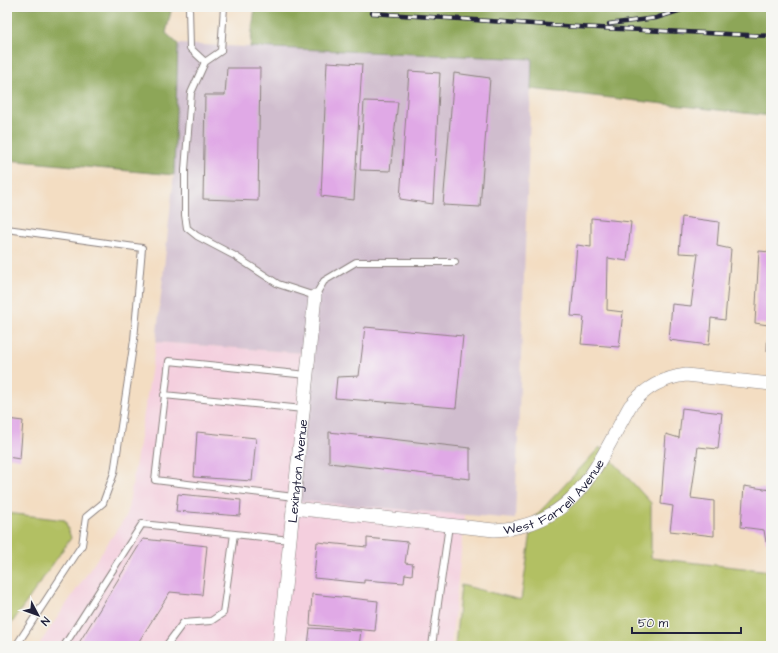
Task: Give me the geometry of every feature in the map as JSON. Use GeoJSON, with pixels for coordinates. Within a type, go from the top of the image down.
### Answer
{"type":"FeatureCollection","features":[{"type":"Feature","properties":{"kind":"street","name":"Lexington Avenue"},"geometry":{"type":"LineString","coordinates":[[279,646],[315,296]]}},
{"type":"Feature","properties":{"kind":"street","name":"West Farrell Avenue"},"geometry":{"type":"LineString","coordinates":[[294,503],[449,525],[494,530],[513,530],[535,524],[555,514],[571,501],[585,486],[630,406],[639,395],[654,384],[672,377],[686,375],[771,384]]}},
{"type":"Feature","properties":{"kind":"lane"},"geometry":{"type":"LineString","coordinates":[[189,7],[190,48],[205,62]]}},
{"type":"Feature","properties":{"kind":"lane"},"geometry":{"type":"LineString","coordinates":[[224,7],[221,51],[205,62],[191,93],[185,170],[185,215],[187,228],[197,236],[235,256],[278,284],[315,296],[324,282],[356,262],[455,262]]}},
{"type":"Feature","properties":{"kind":"lane"},"geometry":{"type":"LineString","coordinates":[[7,229],[142,248],[134,340],[114,473],[103,503],[86,516],[82,545],[16,646]]}},
{"type":"Feature","properties":{"kind":"lane"},"geometry":{"type":"LineString","coordinates":[[294,503],[155,480],[169,361],[307,375]]}},
{"type":"Feature","properties":{"kind":"lane"},"geometry":{"type":"LineString","coordinates":[[164,396],[304,409]]}},
{"type":"Feature","properties":{"kind":"lane"},"geometry":{"type":"LineString","coordinates":[[64,646],[142,524],[290,540]]}},
{"type":"Feature","properties":{"kind":"lane"},"geometry":{"type":"LineString","coordinates":[[432,646],[449,525]]}},
{"type":"Feature","properties":{"kind":"lane"},"geometry":{"type":"LineString","coordinates":[[166,646],[184,623],[211,621],[223,613],[234,534]]}},
{"type":"Feature","properties":{"kind":"shaded area"},"geometry":{"type":"Polygon","coordinates":[[[178,44],[532,59],[515,519],[290,500],[303,353],[156,342],[174,175],[178,44]]]}},
{"type":"Feature","properties":{"kind":"shaded area"},"geometry":{"type":"Polygon","coordinates":[[[156,342],[303,353],[290,500],[465,515],[451,646],[38,646],[127,515],[156,342]]]}},
{"type":"Feature","properties":{"kind":"green space"},"geometry":{"type":"Polygon","coordinates":[[[7,7],[172,7],[166,33],[178,44],[174,175],[7,160],[7,7]]]}},
{"type":"Feature","properties":{"kind":"green space"},"geometry":{"type":"Polygon","coordinates":[[[255,7],[771,7],[771,116],[531,89],[532,59],[250,47],[255,7]]]}},
{"type":"Feature","properties":{"kind":"green space"},"geometry":{"type":"Polygon","coordinates":[[[600,447],[651,503],[651,558],[771,571],[771,646],[455,646],[461,585],[521,600],[533,519],[600,447]]]}},
{"type":"Feature","properties":{"kind":"green space"},"geometry":{"type":"Polygon","coordinates":[[[7,513],[65,520],[71,538],[7,630],[7,513]]]}},
{"type":"Feature","properties":{"kind":"building"},"geometry":{"type":"Polygon","coordinates":[[[327,62],[362,64],[354,200],[321,196],[327,62]]]}},
{"type":"Feature","properties":{"kind":"building"},"geometry":{"type":"Polygon","coordinates":[[[227,68],[260,68],[258,201],[203,199],[205,95],[225,95],[227,68]]]}},
{"type":"Feature","properties":{"kind":"building"},"geometry":{"type":"Polygon","coordinates":[[[409,71],[440,73],[433,204],[400,199],[409,71]]]}},
{"type":"Feature","properties":{"kind":"building"},"geometry":{"type":"Polygon","coordinates":[[[454,73],[490,78],[480,207],[443,205],[454,73]]]}},
{"type":"Feature","properties":{"kind":"building"},"geometry":{"type":"Polygon","coordinates":[[[364,101],[398,102],[390,171],[360,170],[364,101]]]}},
{"type":"Feature","properties":{"kind":"building"},"geometry":{"type":"Polygon","coordinates":[[[682,217],[719,222],[717,246],[731,249],[725,320],[711,318],[709,345],[669,340],[672,304],[691,306],[698,254],[679,253],[682,217]]]}},
{"type":"Feature","properties":{"kind":"building"},"geometry":{"type":"Polygon","coordinates":[[[591,218],[631,222],[627,261],[608,258],[607,310],[623,312],[619,347],[581,344],[584,317],[571,316],[577,245],[591,247],[591,218]]]}},
{"type":"Feature","properties":{"kind":"building"},"geometry":{"type":"Polygon","coordinates":[[[759,251],[771,252],[771,351],[767,351],[768,325],[755,323],[759,251]]]}},
{"type":"Feature","properties":{"kind":"building"},"geometry":{"type":"Polygon","coordinates":[[[365,327],[463,336],[456,408],[335,398],[337,377],[359,376],[365,327]]]}},
{"type":"Feature","properties":{"kind":"building"},"geometry":{"type":"Polygon","coordinates":[[[682,408],[722,413],[718,449],[698,447],[691,498],[714,501],[714,536],[670,531],[673,506],[661,504],[666,434],[679,438],[682,408]]]}},
{"type":"Feature","properties":{"kind":"building"},"geometry":{"type":"Polygon","coordinates":[[[7,419],[23,421],[20,459],[7,457],[7,419]]]}},
{"type":"Feature","properties":{"kind":"building"},"geometry":{"type":"Polygon","coordinates":[[[197,432],[256,438],[252,481],[194,477],[197,432]]]}},
{"type":"Feature","properties":{"kind":"building"},"geometry":{"type":"Polygon","coordinates":[[[329,432],[470,448],[470,479],[329,463],[329,432]]]}},
{"type":"Feature","properties":{"kind":"building"},"geometry":{"type":"Polygon","coordinates":[[[744,486],[771,490],[771,542],[766,542],[764,530],[741,527],[744,486]]]}},
{"type":"Feature","properties":{"kind":"building"},"geometry":{"type":"Polygon","coordinates":[[[178,494],[241,500],[240,516],[176,511],[178,494]]]}},
{"type":"Feature","properties":{"kind":"building"},"geometry":{"type":"Polygon","coordinates":[[[367,538],[408,542],[405,563],[413,564],[412,575],[405,574],[404,583],[364,580],[364,583],[314,578],[317,542],[367,547],[367,538]]]}},
{"type":"Feature","properties":{"kind":"building"},"geometry":{"type":"Polygon","coordinates":[[[143,539],[207,546],[202,595],[170,592],[136,646],[77,646],[143,539]]]}},
{"type":"Feature","properties":{"kind":"building"},"geometry":{"type":"Polygon","coordinates":[[[312,594],[378,601],[375,631],[310,625],[312,594]]]}},
{"type":"Feature","properties":{"kind":"building"},"geometry":{"type":"Polygon","coordinates":[[[310,628],[361,631],[359,646],[308,646],[310,628]]]}},
{"type":"Feature","properties":{"kind":"railway"},"geometry":{"type":"LineString","coordinates":[[609,24],[656,18],[691,7]]}},
{"type":"Feature","properties":{"kind":"railway"},"geometry":{"type":"LineString","coordinates":[[372,13],[578,27],[771,36]]}}]}
